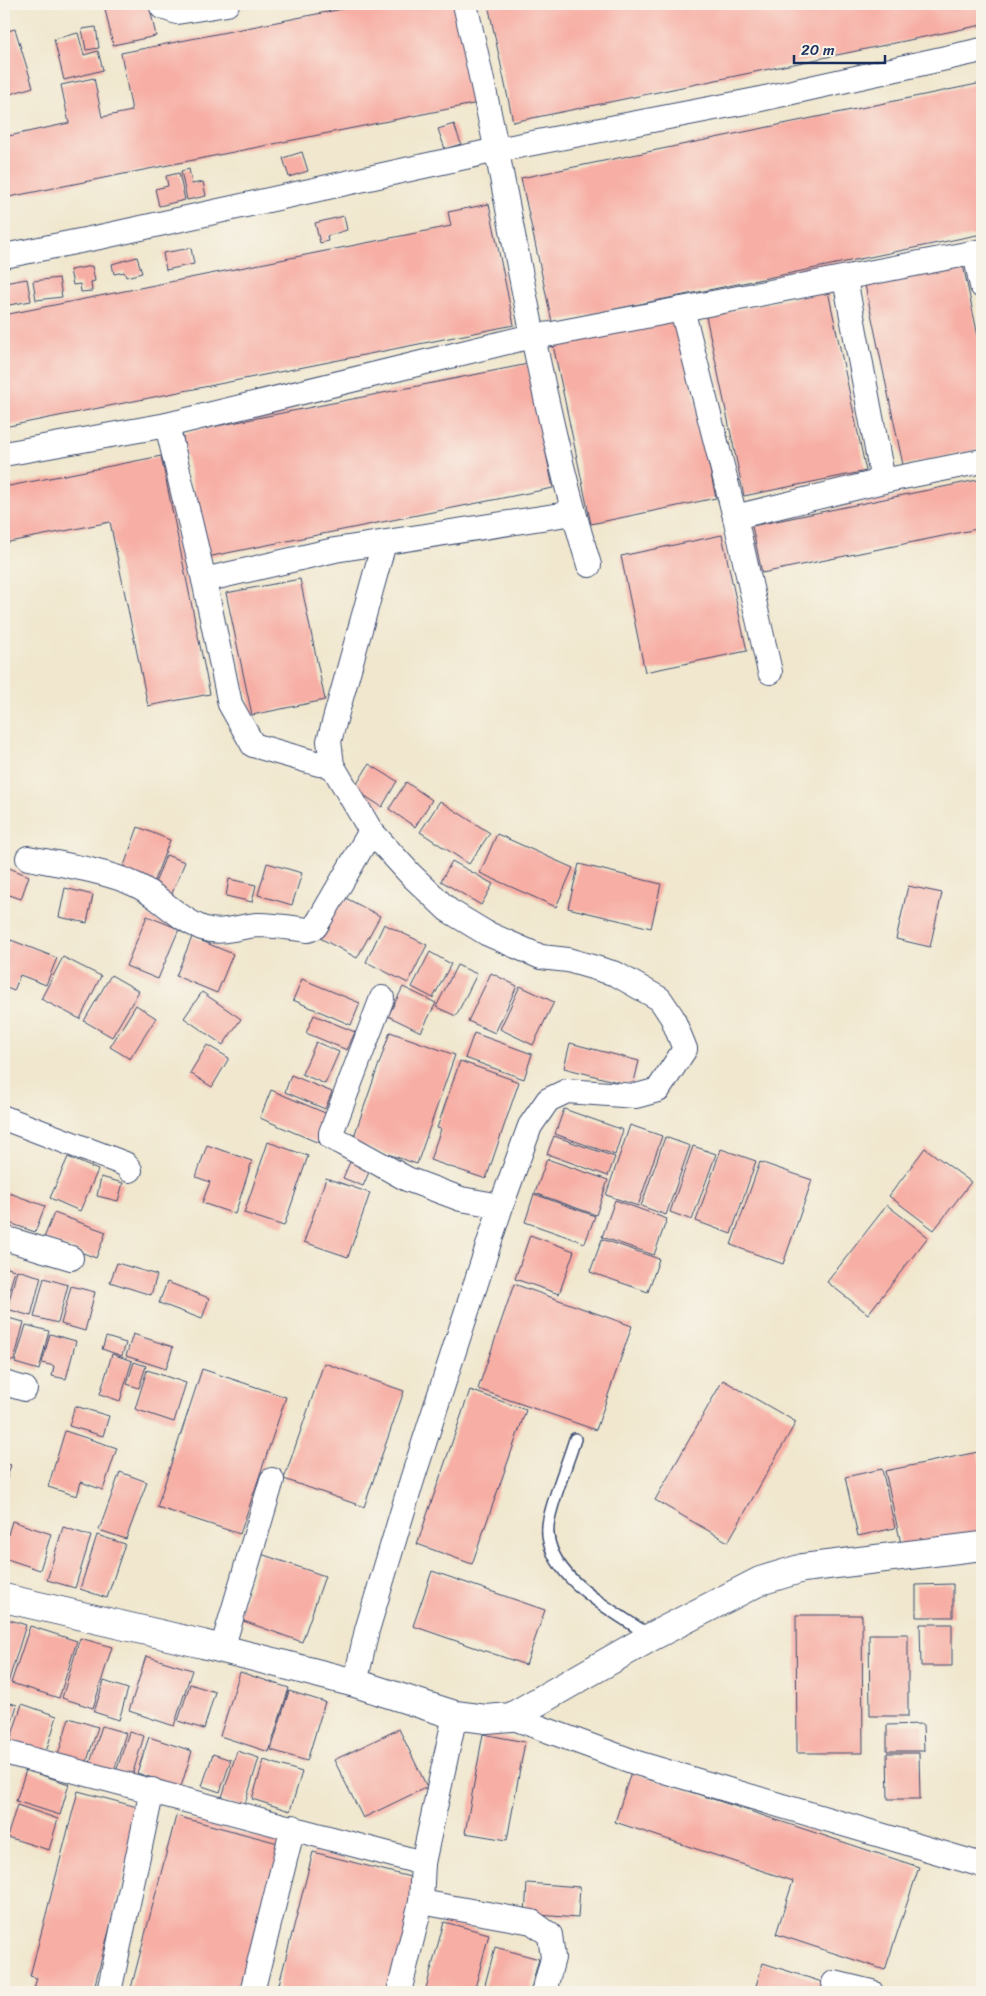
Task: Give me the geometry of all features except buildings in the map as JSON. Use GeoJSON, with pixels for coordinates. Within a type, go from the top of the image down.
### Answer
{"type":"FeatureCollection","features":[{"type":"Feature","properties":{"kind":"street"},"geometry":{"type":"LineString","coordinates":[[161,4],[162,7],[177,12],[227,4]]}},
{"type":"Feature","properties":{"kind":"street"},"geometry":{"type":"LineString","coordinates":[[465,4],[497,150],[532,336],[574,514],[589,565]]}},
{"type":"Feature","properties":{"kind":"street"},"geometry":{"type":"LineString","coordinates":[[4,256],[100,237],[497,150],[756,100],[982,50]]}},
{"type":"Feature","properties":{"kind":"street"},"geometry":{"type":"LineString","coordinates":[[4,454],[167,425],[532,336],[552,334],[845,279],[979,252],[982,286]]}},
{"type":"Feature","properties":{"kind":"street"},"geometry":{"type":"LineString","coordinates":[[845,279],[883,481]]}},
{"type":"Feature","properties":{"kind":"street"},"geometry":{"type":"LineString","coordinates":[[682,309],[735,517],[770,672]]}},
{"type":"Feature","properties":{"kind":"street"},"geometry":{"type":"LineString","coordinates":[[167,425],[204,580],[230,704],[254,744],[319,764],[332,765]]}},
{"type":"Feature","properties":{"kind":"street"},"geometry":{"type":"LineString","coordinates":[[735,517],[883,481],[982,461]]}},
{"type":"Feature","properties":{"kind":"street"},"geometry":{"type":"LineString","coordinates":[[204,580],[335,550],[574,514]]}},
{"type":"Feature","properties":{"kind":"street"},"geometry":{"type":"LineString","coordinates":[[355,1683],[368,1630],[409,1490],[500,1206],[530,1126],[548,1100],[567,1091],[636,1096],[658,1090],[685,1049],[672,1017],[660,999],[616,974],[568,960],[541,957],[486,933],[448,910],[411,875],[371,831],[332,765],[329,741],[384,543]]}},
{"type":"Feature","properties":{"kind":"street"},"geometry":{"type":"LineString","coordinates":[[28,858],[77,867],[135,884],[158,899],[178,916],[203,928],[222,932],[258,925],[308,930],[315,927],[371,831]]}},
{"type":"Feature","properties":{"kind":"street"},"geometry":{"type":"LineString","coordinates":[[382,998],[331,1133],[331,1138],[407,1180],[461,1199],[500,1206]]}},
{"type":"Feature","properties":{"kind":"street"},"geometry":{"type":"LineString","coordinates":[[4,1118],[125,1164],[130,1170]]}},
{"type":"Feature","properties":{"kind":"street"},"geometry":{"type":"LineString","coordinates":[[4,1238],[71,1258]]}},
{"type":"Feature","properties":{"kind":"street"},"geometry":{"type":"LineString","coordinates":[[222,1649],[272,1480]]}},
{"type":"Feature","properties":{"kind":"street"},"geometry":{"type":"LineString","coordinates":[[511,1717],[652,1637],[760,1581],[794,1571],[982,1546]]}},
{"type":"Feature","properties":{"kind":"street"},"geometry":{"type":"LineString","coordinates":[[4,1598],[222,1649],[355,1683],[455,1715],[486,1719],[511,1717],[616,1756],[982,1865]]}},
{"type":"Feature","properties":{"kind":"street"},"geometry":{"type":"LineString","coordinates":[[399,1992],[421,1902],[423,1862],[455,1715]]}},
{"type":"Feature","properties":{"kind":"street"},"geometry":{"type":"LineString","coordinates":[[4,1752],[423,1862]]}},
{"type":"Feature","properties":{"kind":"street"},"geometry":{"type":"LineString","coordinates":[[109,1992],[152,1790]]}},
{"type":"Feature","properties":{"kind":"street"},"geometry":{"type":"LineString","coordinates":[[252,1992],[292,1827]]}},
{"type":"Feature","properties":{"kind":"street"},"geometry":{"type":"LineString","coordinates":[[421,1902],[532,1922],[550,1935],[553,1958],[544,1992]]}},
{"type":"Feature","properties":{"kind":"street"},"geometry":{"type":"LineString","coordinates":[[834,1983],[871,1992]]}},
{"type":"Feature","properties":{"kind":"lane"},"geometry":{"type":"LineString","coordinates":[[575,1439],[549,1521],[552,1554],[571,1581],[652,1637]]}}]}
